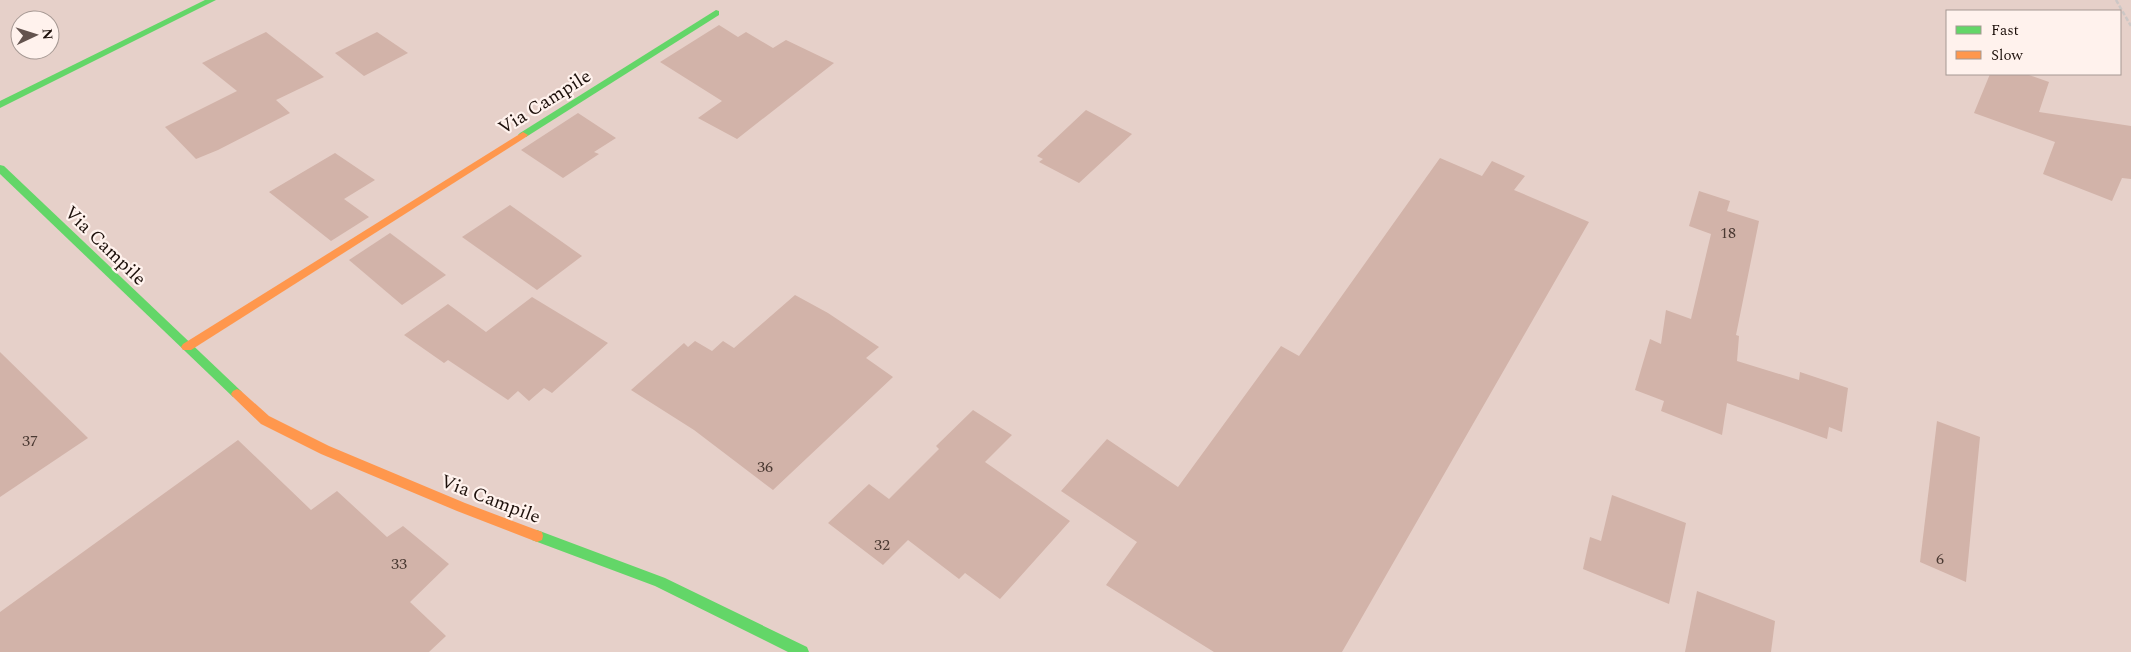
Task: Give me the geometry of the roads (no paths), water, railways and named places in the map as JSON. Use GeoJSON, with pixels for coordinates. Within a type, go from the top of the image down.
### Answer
{"type":"FeatureCollection","features":[{"type":"Feature","properties":{"kind":"street"},"geometry":{"type":"LineString","coordinates":[[0,106],[212,0]]}},
{"type":"Feature","properties":{"kind":"street","name":"Via Campile"},"geometry":{"type":"LineString","coordinates":[[187,347],[716,13]]}},
{"type":"Feature","properties":{"kind":"street","name":"Via Campile"},"geometry":{"type":"LineString","coordinates":[[0,168],[265,420],[324,450],[461,507],[660,582],[802,652]]}}]}
